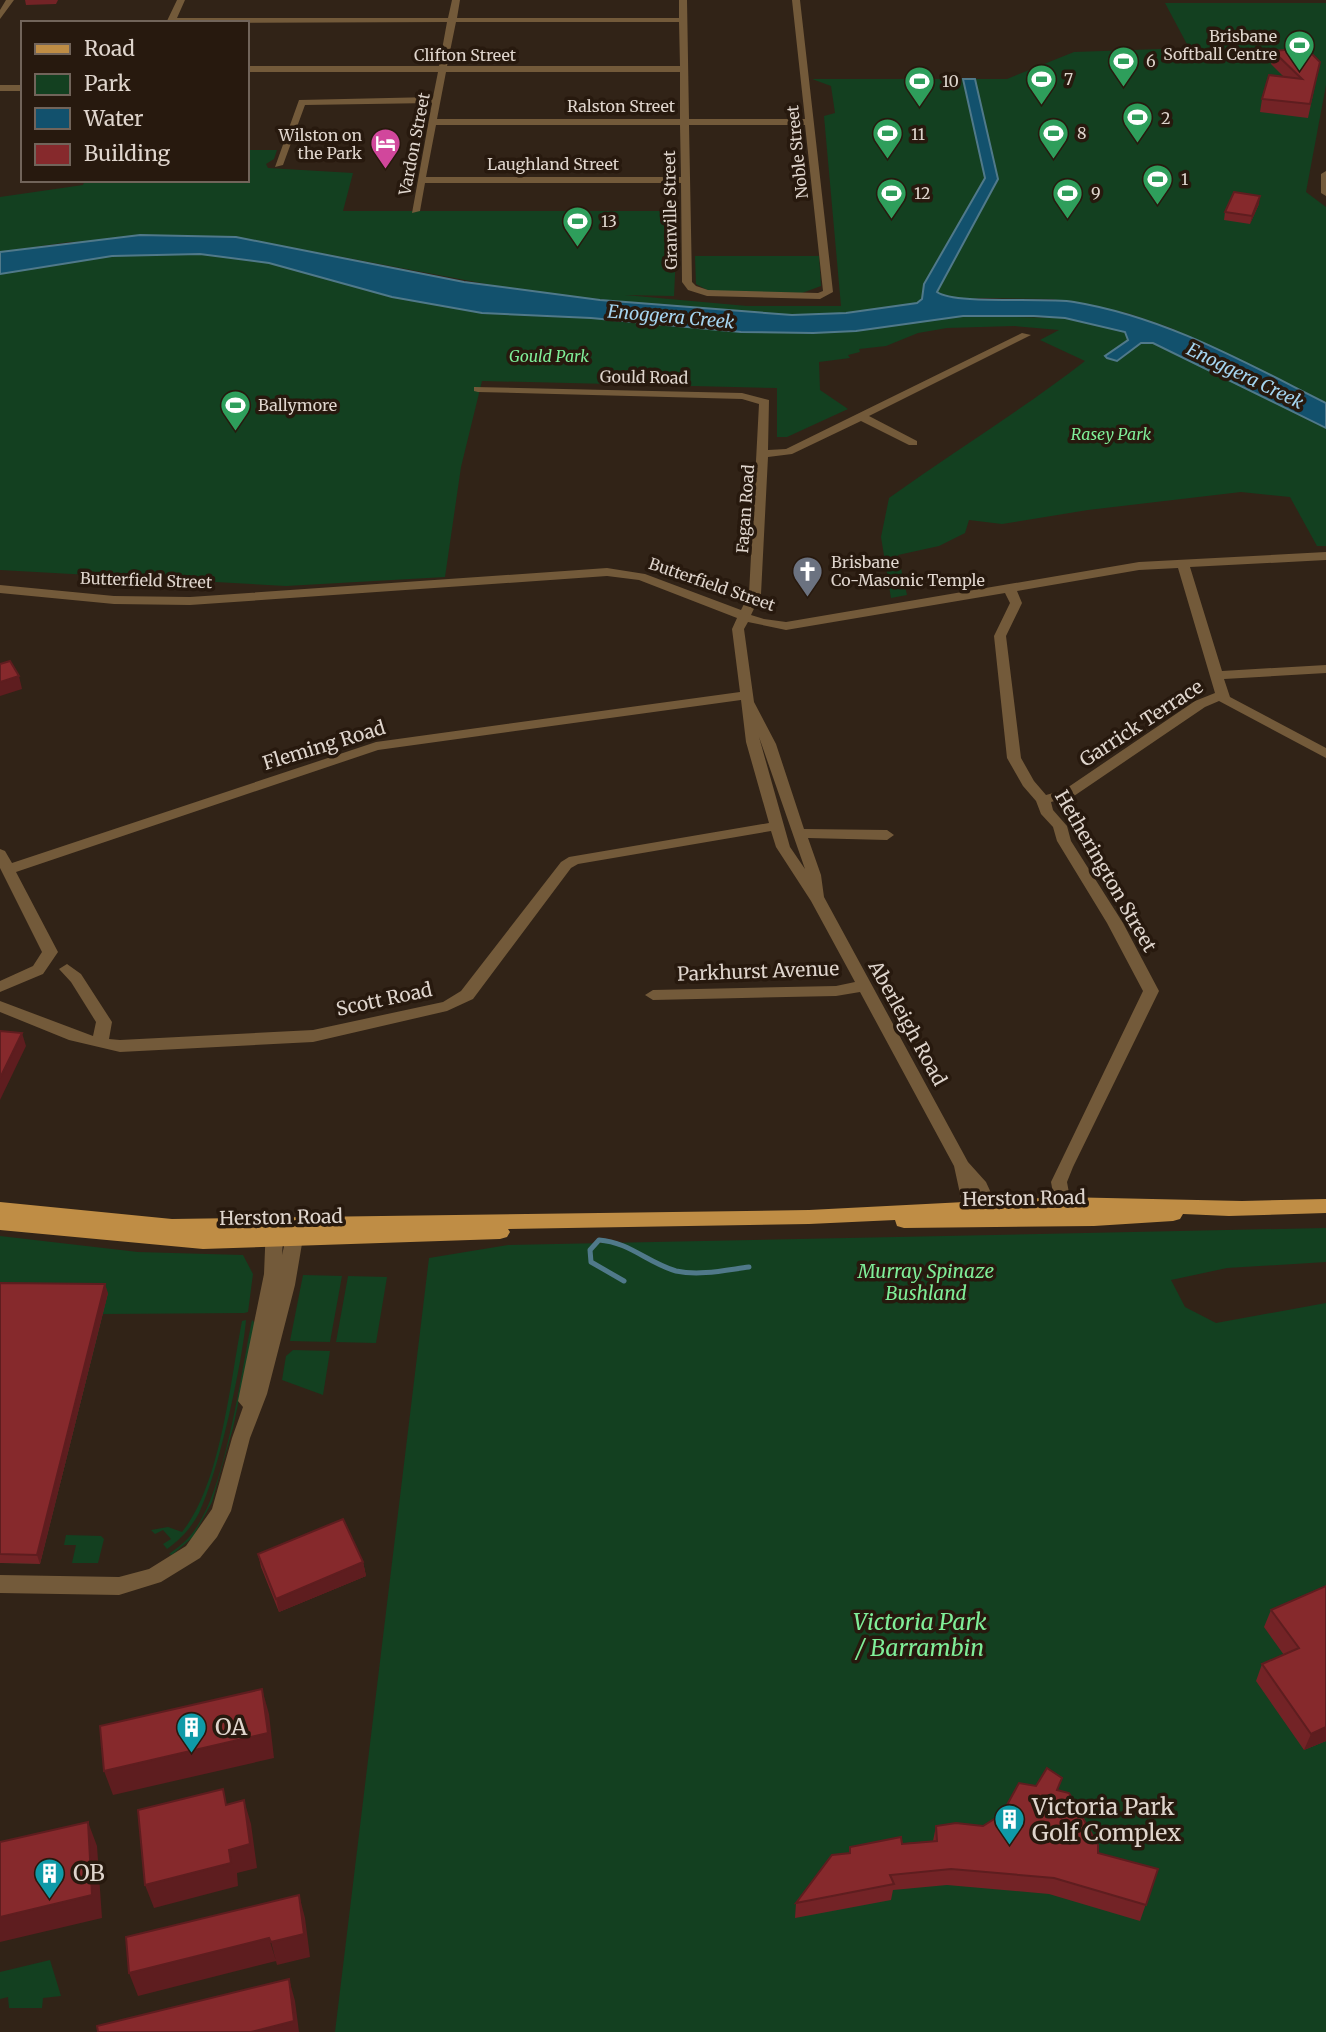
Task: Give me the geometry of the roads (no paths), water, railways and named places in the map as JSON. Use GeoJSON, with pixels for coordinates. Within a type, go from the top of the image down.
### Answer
{"type":"FeatureCollection","features":[{"type":"Feature","properties":{"kind":"main road","name":"Herston Road"},"geometry":{"type":"LineString","coordinates":[[0,1209],[158,1226],[274,1232],[495,1233],[562,1223],[981,1212],[1062,1204],[1240,1208],[1326,1206]]}},
{"type":"Feature","properties":{"kind":"main road","name":"Herston Road"},"geometry":{"type":"LineString","coordinates":[[981,1212],[1129,1218],[1240,1208]]}},
{"type":"Feature","properties":{"kind":"main road","name":"Herston Road"},"geometry":{"type":"LineString","coordinates":[[0,1223],[178,1241],[274,1232]]}},
{"type":"Feature","properties":{"kind":"street"},"geometry":{"type":"LineString","coordinates":[[0,17],[10,0]]}},
{"type":"Feature","properties":{"kind":"street"},"geometry":{"type":"LineString","coordinates":[[181,0],[171,21],[683,20]]}},
{"type":"Feature","properties":{"kind":"street","name":"Vardon Street"},"geometry":{"type":"LineString","coordinates":[[415,211],[456,0]]}},
{"type":"Feature","properties":{"kind":"street","name":"Granville Street"},"geometry":{"type":"LineString","coordinates":[[683,0],[687,282],[692,288],[720,294],[820,296]]}},
{"type":"Feature","properties":{"kind":"street","name":"Noble Street"},"geometry":{"type":"LineString","coordinates":[[796,0],[828,288],[828,292],[820,296]]}},
{"type":"Feature","properties":{"kind":"street","name":"Clifton Street"},"geometry":{"type":"LineString","coordinates":[[248,69],[684,69]]}},
{"type":"Feature","properties":{"kind":"street"},"geometry":{"type":"LineString","coordinates":[[0,88],[21,88]]}},
{"type":"Feature","properties":{"kind":"street"},"geometry":{"type":"LineString","coordinates":[[278,165],[302,102],[437,100]]}},
{"type":"Feature","properties":{"kind":"street","name":"Ralston Street"},"geometry":{"type":"LineString","coordinates":[[432,122],[809,122]]}},
{"type":"Feature","properties":{"kind":"street"},"geometry":{"type":"LineString","coordinates":[[1326,174],[1326,193]]}},
{"type":"Feature","properties":{"kind":"street","name":"Laughland Street"},"geometry":{"type":"LineString","coordinates":[[421,180],[685,180]]}},
{"type":"Feature","properties":{"kind":"street"},"geometry":{"type":"LineString","coordinates":[[764,454],[788,452],[1026,335]]}},
{"type":"Feature","properties":{"kind":"street","name":"Gould Road"},"geometry":{"type":"LineString","coordinates":[[478,389],[742,396],[765,402]]}},
{"type":"Feature","properties":{"kind":"street","name":"Fagan Road"},"geometry":{"type":"LineString","coordinates":[[742,615],[755,594],[765,402]]}},
{"type":"Feature","properties":{"kind":"street"},"geometry":{"type":"LineString","coordinates":[[860,415],[913,443]]}},
{"type":"Feature","properties":{"kind":"street","name":"Butterfield Street"},"geometry":{"type":"LineString","coordinates":[[0,589],[114,600],[203,601],[607,572],[641,577],[762,623],[792,625],[1127,568],[1326,556]]}},
{"type":"Feature","properties":{"kind":"street"},"geometry":{"type":"LineString","coordinates":[[1183,564],[1222,695],[1233,706],[1326,754]]}},
{"type":"Feature","properties":{"kind":"street","name":"Hetherington Street"},"geometry":{"type":"LineString","coordinates":[[1010,589],[1016,603],[1000,636],[1014,758],[1028,783],[1043,800],[1046,811],[1060,826],[1064,841],[1115,923],[1151,991],[1065,1167],[1059,1182],[1062,1204]]}},
{"type":"Feature","properties":{"kind":"street","name":"Aberleigh Road"},"geometry":{"type":"LineString","coordinates":[[742,615],[738,629],[745,697],[751,734],[775,826],[788,856],[817,900],[962,1166],[981,1212]]}},
{"type":"Feature","properties":{"kind":"street","name":"Garrick Terrace"},"geometry":{"type":"LineString","coordinates":[[1216,675],[1326,669]]}},
{"type":"Feature","properties":{"kind":"street","name":"Garrick Terrace"},"geometry":{"type":"LineString","coordinates":[[1043,800],[1069,793],[1200,704],[1222,695]]}},
{"type":"Feature","properties":{"kind":"street","name":"Aberleigh Road"},"geometry":{"type":"LineString","coordinates":[[745,697],[766,732],[814,875],[817,900]]}},
{"type":"Feature","properties":{"kind":"street","name":"Fleming Road"},"geometry":{"type":"LineString","coordinates":[[9,869],[376,746],[745,697]]}},
{"type":"Feature","properties":{"kind":"street","name":"Scott Road"},"geometry":{"type":"LineString","coordinates":[[0,1006],[21,1011],[100,1044],[120,1046],[313,1036],[447,1006],[467,995],[566,865],[574,860],[775,826]]}},
{"type":"Feature","properties":{"kind":"street"},"geometry":{"type":"LineString","coordinates":[[798,833],[887,835]]}},
{"type":"Feature","properties":{"kind":"street"},"geometry":{"type":"LineString","coordinates":[[0,854],[50,950],[41,968],[11,983],[11,1002],[21,1011]]}},
{"type":"Feature","properties":{"kind":"street"},"geometry":{"type":"LineString","coordinates":[[68,969],[104,1022],[100,1044]]}},
{"type":"Feature","properties":{"kind":"street","name":"Parkhurst Avenue"},"geometry":{"type":"LineString","coordinates":[[653,995],[836,991],[863,986]]}},
{"type":"Feature","properties":{"kind":"street"},"geometry":{"type":"LineString","coordinates":[[274,1232],[271,1277],[276,1321]]}},
{"type":"Feature","properties":{"kind":"street"},"geometry":{"type":"LineString","coordinates":[[0,1584],[119,1586],[145,1579],[174,1566],[193,1552],[215,1521],[264,1374],[286,1285],[295,1232]]}},
{"type":"Feature","properties":{"kind":"street"},"geometry":{"type":"LineString","coordinates":[[241,1438],[263,1306],[271,1277]]}},
{"type":"Feature","properties":{"kind":"water","name":"Enoggera Creek"},"geometry":{"type":"Polygon","coordinates":[[[963,79],[975,79],[998,179],[937,292],[947,296],[980,300],[1074,302],[1140,318],[1234,357],[1326,403],[1326,428],[1153,343],[1141,343],[1117,361],[1107,358],[1105,356],[1128,340],[1125,332],[1065,318],[963,316],[856,331],[813,333],[741,332],[591,318],[482,313],[392,297],[269,263],[200,254],[112,256],[0,274],[0,252],[140,235],[236,237],[464,282],[600,300],[792,315],[846,313],[917,303],[922,299],[924,284],[985,178],[963,79]]]}},
{"type":"Feature","properties":{"kind":"waterway"},"geometry":{"type":"LineString","coordinates":[[624,1281],[591,1262],[590,1250],[599,1240],[620,1245],[676,1271],[704,1273],[749,1267]]}},
{"type":"Feature","properties":{"kind":"place","name":"Brisbane Softball Centre"},"geometry":{"type":"Point","coordinates":[1300,72]}},
{"type":"Feature","properties":{"kind":"place","name":"6"},"geometry":{"type":"Point","coordinates":[1123,88]}},
{"type":"Feature","properties":{"kind":"place","name":"7"},"geometry":{"type":"Point","coordinates":[1041,106]}},
{"type":"Feature","properties":{"kind":"place","name":"10"},"geometry":{"type":"Point","coordinates":[919,108]}},
{"type":"Feature","properties":{"kind":"place","name":"2"},"geometry":{"type":"Point","coordinates":[1138,145]}},
{"type":"Feature","properties":{"kind":"place","name":"8"},"geometry":{"type":"Point","coordinates":[1054,160]}},
{"type":"Feature","properties":{"kind":"place","name":"11"},"geometry":{"type":"Point","coordinates":[888,161]}},
{"type":"Feature","properties":{"kind":"place","name":"Wilston on the Park"},"geometry":{"type":"Point","coordinates":[385,171]}},
{"type":"Feature","properties":{"kind":"place","name":"1"},"geometry":{"type":"Point","coordinates":[1158,206]}},
{"type":"Feature","properties":{"kind":"place","name":"12"},"geometry":{"type":"Point","coordinates":[891,220]}},
{"type":"Feature","properties":{"kind":"place","name":"9"},"geometry":{"type":"Point","coordinates":[1068,220]}},
{"type":"Feature","properties":{"kind":"place","name":"13"},"geometry":{"type":"Point","coordinates":[578,248]}},
{"type":"Feature","properties":{"kind":"place","name":"Ballymore"},"geometry":{"type":"Point","coordinates":[235,432]}},
{"type":"Feature","properties":{"kind":"place","name":"Brisbane Co-Masonic Temple"},"geometry":{"type":"Point","coordinates":[808,598]}},
{"type":"Feature","properties":{"kind":"place","name":"OA"},"geometry":{"type":"Point","coordinates":[192,1754]}},
{"type":"Feature","properties":{"kind":"place","name":"Victoria Park Golf Complex"},"geometry":{"type":"Point","coordinates":[1009,1847]}},
{"type":"Feature","properties":{"kind":"place","name":"OB"},"geometry":{"type":"Point","coordinates":[50,1900]}},
{"type":"Feature","properties":{"kind":"park label","name":"Gould Park"},"geometry":{"type":"Point","coordinates":[549,356]}},
{"type":"Feature","properties":{"kind":"park label","name":"Rasey Park"},"geometry":{"type":"Point","coordinates":[1111,434]}},
{"type":"Feature","properties":{"kind":"park label","name":"Murray Spinaze Bushland"},"geometry":{"type":"Point","coordinates":[926,1282]}},
{"type":"Feature","properties":{"kind":"park label","name":"Victoria Park / Barrambin"},"geometry":{"type":"Point","coordinates":[920,1635]}}]}
